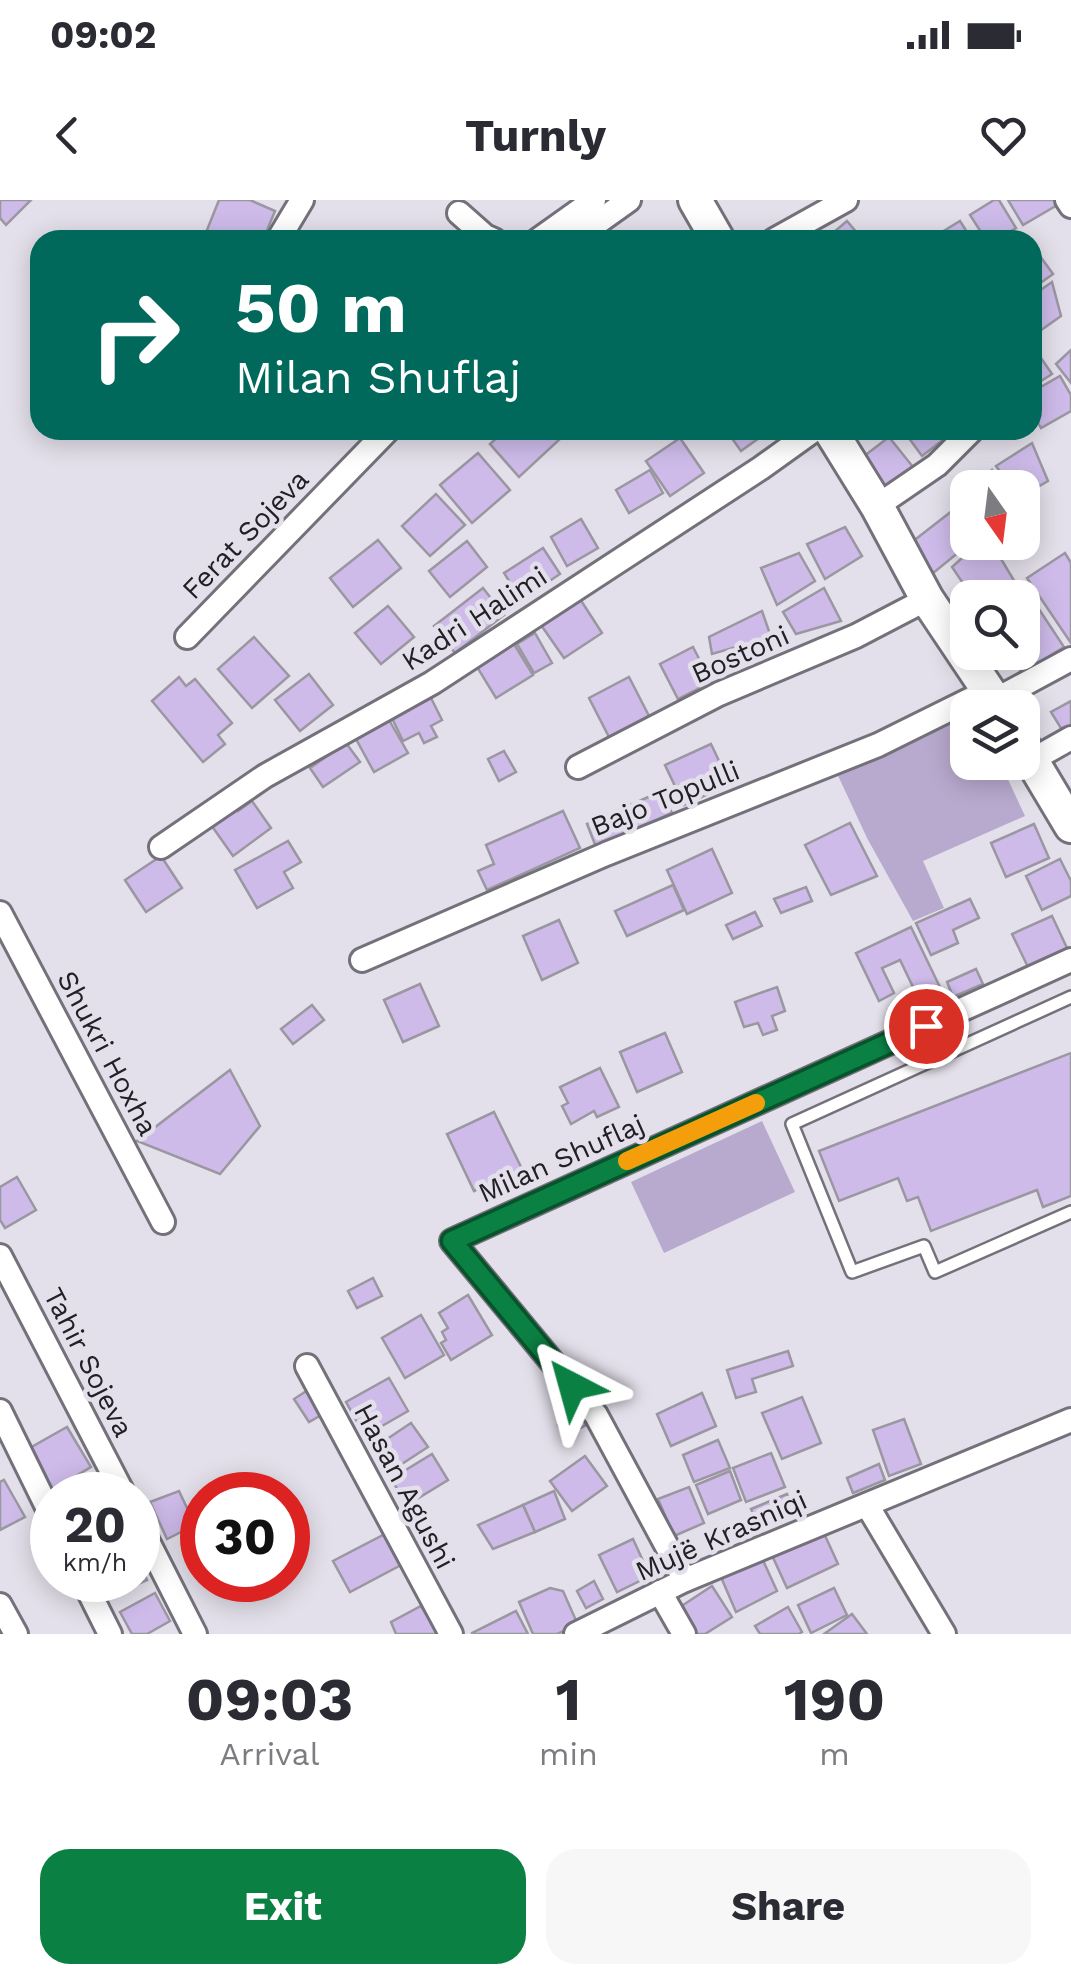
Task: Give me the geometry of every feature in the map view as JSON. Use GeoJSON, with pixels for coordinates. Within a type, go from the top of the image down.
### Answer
{"type":"FeatureCollection","features":[{"type":"Feature","properties":{"kind":"street"},"geometry":{"type":"LineString","coordinates":[[284,230],[302,200]]}},
{"type":"Feature","properties":{"kind":"street"},"geometry":{"type":"LineString","coordinates":[[552,230],[594,200]]}},
{"type":"Feature","properties":{"kind":"street"},"geometry":{"type":"LineString","coordinates":[[587,230],[629,200]]}},
{"type":"Feature","properties":{"kind":"street"},"geometry":{"type":"LineString","coordinates":[[695,200],[712,230]]}},
{"type":"Feature","properties":{"kind":"street"},"geometry":{"type":"LineString","coordinates":[[792,230],[846,200]]}},
{"type":"Feature","properties":{"kind":"street"},"geometry":{"type":"LineString","coordinates":[[459,213],[479,230]]}},
{"type":"Feature","properties":{"kind":"street","name":"Ferat Sojeva"},"geometry":{"type":"LineString","coordinates":[[188,637],[378,440]]}},
{"type":"Feature","properties":{"kind":"street","name":"Kadri Halimi"},"geometry":{"type":"LineString","coordinates":[[161,847],[265,776],[432,683],[800,440]]}},
{"type":"Feature","properties":{"kind":"street"},"geometry":{"type":"LineString","coordinates":[[836,440],[927,599],[989,690]]}},
{"type":"Feature","properties":{"kind":"street"},"geometry":{"type":"LineString","coordinates":[[877,506],[937,465],[962,440]]}},
{"type":"Feature","properties":{"kind":"street","name":"Bostoni"},"geometry":{"type":"LineString","coordinates":[[578,767],[720,694],[856,636],[927,599]]}},
{"type":"Feature","properties":{"kind":"street","name":"Bajo Topulli"},"geometry":{"type":"LineString","coordinates":[[1012,690],[1071,659]]}},
{"type":"Feature","properties":{"kind":"street","name":"Bajo Topulli"},"geometry":{"type":"LineString","coordinates":[[362,960],[606,854],[950,717]]}},
{"type":"Feature","properties":{"kind":"street"},"geometry":{"type":"LineString","coordinates":[[1040,748],[1071,738]]}},
{"type":"Feature","properties":{"kind":"street"},"geometry":{"type":"LineString","coordinates":[[1040,774],[1071,826]]}},
{"type":"Feature","properties":{"kind":"street","name":"Shukri Hoxha"},"geometry":{"type":"LineString","coordinates":[[0,913],[164,1222]]}},
{"type":"Feature","properties":{"kind":"street","name":"Milan Shuflaj"},"geometry":{"type":"LineString","coordinates":[[686,1580],[596,1415],[452,1241],[1071,960]]}},
{"type":"Feature","properties":{"kind":"street","name":"Tahir Sojeva"},"geometry":{"type":"LineString","coordinates":[[0,1256],[112,1472]]}},
{"type":"Feature","properties":{"kind":"street","name":"Hasan Agushi"},"geometry":{"type":"LineString","coordinates":[[307,1366],[451,1634]]}},
{"type":"Feature","properties":{"kind":"street"},"geometry":{"type":"LineString","coordinates":[[0,1411],[30,1472]]}},
{"type":"Feature","properties":{"kind":"street","name":"Mujë Krasniqi"},"geometry":{"type":"LineString","coordinates":[[576,1634],[602,1628],[686,1580],[1071,1420]]}},
{"type":"Feature","properties":{"kind":"street"},"geometry":{"type":"LineString","coordinates":[[867,1505],[944,1634]]}},
{"type":"Feature","properties":{"kind":"street"},"geometry":{"type":"LineString","coordinates":[[160,1564],[196,1634]]}},
{"type":"Feature","properties":{"kind":"street"},"geometry":{"type":"LineString","coordinates":[[660,1592],[684,1634]]}},
{"type":"Feature","properties":{"kind":"street"},"geometry":{"type":"LineString","coordinates":[[95,1602],[110,1634]]}},
{"type":"Feature","properties":{"kind":"street"},"geometry":{"type":"LineString","coordinates":[[0,1605],[16,1634]]}},
{"type":"Feature","properties":{"kind":"lane"},"geometry":{"type":"LineString","coordinates":[[1071,997],[792,1124],[852,1272],[924,1246],[935,1272],[1071,1212]]}},
{"type":"Feature","properties":{"kind":"shaded area"},"geometry":{"type":"Polygon","coordinates":[[[950,712],[950,780],[1008,780],[1025,816],[923,861],[944,908],[913,921],[867,838],[834,767],[950,712]]]}},
{"type":"Feature","properties":{"kind":"shaded area"},"geometry":{"type":"Polygon","coordinates":[[[762,1121],[795,1192],[664,1253],[631,1182],[762,1121]]]}},
{"type":"Feature","properties":{"kind":"building"},"geometry":{"type":"Polygon","coordinates":[[[0,200],[31,200],[6,225],[0,218],[0,200]]]}},
{"type":"Feature","properties":{"kind":"building"},"geometry":{"type":"Polygon","coordinates":[[[219,200],[250,200],[275,211],[267,230],[207,230],[219,200]]]}},
{"type":"Feature","properties":{"kind":"building"},"geometry":{"type":"Polygon","coordinates":[[[999,200],[1016,228],[980,230],[970,215],[999,200]]]}},
{"type":"Feature","properties":{"kind":"building"},"geometry":{"type":"Polygon","coordinates":[[[1008,200],[1057,200],[1059,204],[1023,225],[1008,200]]]}},
{"type":"Feature","properties":{"kind":"building"},"geometry":{"type":"Polygon","coordinates":[[[847,221],[855,230],[836,230],[847,221]]]}},
{"type":"Feature","properties":{"kind":"building"},"geometry":{"type":"Polygon","coordinates":[[[960,221],[966,230],[945,230],[960,221]]]}},
{"type":"Feature","properties":{"kind":"building"},"geometry":{"type":"Polygon","coordinates":[[[1042,259],[1053,274],[1042,282],[1042,259]]]}},
{"type":"Feature","properties":{"kind":"building"},"geometry":{"type":"Polygon","coordinates":[[[1052,282],[1061,316],[1042,329],[1042,289],[1052,282]]]}},
{"type":"Feature","properties":{"kind":"building"},"geometry":{"type":"Polygon","coordinates":[[[1071,350],[1071,383],[1056,364],[1071,350]]]}},
{"type":"Feature","properties":{"kind":"building"},"geometry":{"type":"Polygon","coordinates":[[[1042,360],[1052,374],[1042,380],[1042,360]]]}},
{"type":"Feature","properties":{"kind":"building"},"geometry":{"type":"Polygon","coordinates":[[[1060,376],[1071,395],[1071,411],[1042,427],[1042,386],[1060,376]]]}},
{"type":"Feature","properties":{"kind":"building"},"geometry":{"type":"Polygon","coordinates":[[[494,440],[559,440],[519,477],[490,444],[494,440]]]}},
{"type":"Feature","properties":{"kind":"building"},"geometry":{"type":"Polygon","coordinates":[[[681,440],[704,473],[670,496],[646,461],[681,440]]]}},
{"type":"Feature","properties":{"kind":"building"},"geometry":{"type":"Polygon","coordinates":[[[733,440],[756,440],[741,451],[733,440]]]}},
{"type":"Feature","properties":{"kind":"building"},"geometry":{"type":"Polygon","coordinates":[[[885,440],[891,440],[913,467],[883,490],[859,460],[885,440]]]}},
{"type":"Feature","properties":{"kind":"building"},"geometry":{"type":"Polygon","coordinates":[[[910,440],[943,440],[922,456],[910,440]]]}},
{"type":"Feature","properties":{"kind":"building"},"geometry":{"type":"Polygon","coordinates":[[[1032,443],[1048,481],[1040,486],[1040,470],[999,470],[996,466],[1032,443]]]}},
{"type":"Feature","properties":{"kind":"building"},"geometry":{"type":"Polygon","coordinates":[[[478,453],[510,490],[472,523],[440,485],[478,453]]]}},
{"type":"Feature","properties":{"kind":"building"},"geometry":{"type":"Polygon","coordinates":[[[650,470],[663,493],[629,513],[616,490],[650,470]]]}},
{"type":"Feature","properties":{"kind":"building"},"geometry":{"type":"Polygon","coordinates":[[[436,494],[465,525],[430,556],[402,526],[436,494]]]}},
{"type":"Feature","properties":{"kind":"building"},"geometry":{"type":"Polygon","coordinates":[[[950,513],[950,559],[927,578],[903,549],[950,513]]]}},
{"type":"Feature","properties":{"kind":"building"},"geometry":{"type":"Polygon","coordinates":[[[581,519],[598,548],[567,566],[551,537],[581,519]]]}},
{"type":"Feature","properties":{"kind":"building"},"geometry":{"type":"Polygon","coordinates":[[[845,527],[862,556],[825,579],[807,544],[845,527]]]}},
{"type":"Feature","properties":{"kind":"building"},"geometry":{"type":"Polygon","coordinates":[[[378,540],[401,568],[353,607],[330,578],[378,540]]]}},
{"type":"Feature","properties":{"kind":"building"},"geometry":{"type":"Polygon","coordinates":[[[467,541],[487,567],[450,597],[429,571],[467,541]]]}},
{"type":"Feature","properties":{"kind":"building"},"geometry":{"type":"Polygon","coordinates":[[[543,548],[560,574],[521,600],[504,573],[543,548]]]}},
{"type":"Feature","properties":{"kind":"building"},"geometry":{"type":"Polygon","coordinates":[[[799,553],[815,581],[777,605],[761,568],[799,553]]]}},
{"type":"Feature","properties":{"kind":"building"},"geometry":{"type":"Polygon","coordinates":[[[1065,553],[1071,563],[1071,643],[1040,597],[1040,580],[1027,578],[1065,553]]]}},
{"type":"Feature","properties":{"kind":"building"},"geometry":{"type":"Polygon","coordinates":[[[960,560],[1002,560],[1014,580],[961,580],[952,567],[960,560]]]}},
{"type":"Feature","properties":{"kind":"building"},"geometry":{"type":"Polygon","coordinates":[[[483,588],[504,615],[455,653],[434,626],[483,588]]]}},
{"type":"Feature","properties":{"kind":"building"},"geometry":{"type":"Polygon","coordinates":[[[824,588],[841,621],[796,634],[783,612],[824,588]]]}},
{"type":"Feature","properties":{"kind":"building"},"geometry":{"type":"Polygon","coordinates":[[[580,599],[602,633],[564,658],[541,625],[580,599]]]}},
{"type":"Feature","properties":{"kind":"building"},"geometry":{"type":"Polygon","coordinates":[[[388,606],[414,637],[381,664],[355,633],[388,606]]]}},
{"type":"Feature","properties":{"kind":"building"},"geometry":{"type":"Polygon","coordinates":[[[762,611],[771,637],[712,654],[709,637],[762,611]]]}},
{"type":"Feature","properties":{"kind":"building"},"geometry":{"type":"Polygon","coordinates":[[[1040,611],[1064,647],[1040,662],[1040,611]]]}},
{"type":"Feature","properties":{"kind":"building"},"geometry":{"type":"Polygon","coordinates":[[[535,633],[552,663],[534,673],[517,644],[535,633]]]}},
{"type":"Feature","properties":{"kind":"building"},"geometry":{"type":"Polygon","coordinates":[[[254,637],[289,676],[252,708],[218,669],[254,637]]]}},
{"type":"Feature","properties":{"kind":"building"},"geometry":{"type":"Polygon","coordinates":[[[514,644],[533,675],[496,698],[477,667],[514,644]]]}},
{"type":"Feature","properties":{"kind":"building"},"geometry":{"type":"Polygon","coordinates":[[[693,647],[711,682],[678,699],[660,664],[693,647]]]}},
{"type":"Feature","properties":{"kind":"building"},"geometry":{"type":"Polygon","coordinates":[[[309,674],[333,705],[300,731],[275,700],[309,674]]]}},
{"type":"Feature","properties":{"kind":"building"},"geometry":{"type":"Polygon","coordinates":[[[179,677],[186,686],[195,679],[232,723],[218,735],[225,744],[203,762],[152,701],[179,677]]]}},
{"type":"Feature","properties":{"kind":"building"},"geometry":{"type":"Polygon","coordinates":[[[629,677],[649,716],[609,737],[589,698],[629,677]]]}},
{"type":"Feature","properties":{"kind":"building"},"geometry":{"type":"Polygon","coordinates":[[[431,698],[442,720],[431,726],[437,737],[424,743],[419,733],[403,741],[392,718],[431,698]]]}},
{"type":"Feature","properties":{"kind":"building"},"geometry":{"type":"Polygon","coordinates":[[[1071,701],[1071,736],[1067,738],[1051,712],[1071,701]]]}},
{"type":"Feature","properties":{"kind":"building"},"geometry":{"type":"Polygon","coordinates":[[[389,720],[408,753],[374,772],[356,739],[389,720]]]}},
{"type":"Feature","properties":{"kind":"building"},"geometry":{"type":"Polygon","coordinates":[[[346,743],[360,762],[323,787],[310,768],[346,743]]]}},
{"type":"Feature","properties":{"kind":"building"},"geometry":{"type":"Polygon","coordinates":[[[711,744],[730,784],[684,805],[665,765],[711,744]]]}},
{"type":"Feature","properties":{"kind":"building"},"geometry":{"type":"Polygon","coordinates":[[[504,751],[516,772],[499,781],[488,759],[504,751]]]}},
{"type":"Feature","properties":{"kind":"building"},"geometry":{"type":"Polygon","coordinates":[[[662,791],[672,813],[596,847],[587,824],[662,791]]]}},
{"type":"Feature","properties":{"kind":"building"},"geometry":{"type":"Polygon","coordinates":[[[252,801],[271,828],[233,856],[209,822],[233,804],[238,811],[252,801]]]}},
{"type":"Feature","properties":{"kind":"building"},"geometry":{"type":"Polygon","coordinates":[[[563,811],[580,848],[487,890],[478,871],[494,864],[486,845],[563,811]]]}},
{"type":"Feature","properties":{"kind":"building"},"geometry":{"type":"Polygon","coordinates":[[[850,823],[877,876],[831,895],[805,845],[850,823]]]}},
{"type":"Feature","properties":{"kind":"building"},"geometry":{"type":"Polygon","coordinates":[[[1034,824],[1049,858],[1006,877],[991,843],[1034,824]]]}},
{"type":"Feature","properties":{"kind":"building"},"geometry":{"type":"Polygon","coordinates":[[[288,841],[301,862],[284,872],[293,888],[257,908],[235,870],[288,841]]]}},
{"type":"Feature","properties":{"kind":"building"},"geometry":{"type":"Polygon","coordinates":[[[712,849],[732,893],[687,914],[667,870],[712,849]]]}},
{"type":"Feature","properties":{"kind":"building"},"geometry":{"type":"Polygon","coordinates":[[[161,856],[182,888],[146,912],[125,880],[161,856]]]}},
{"type":"Feature","properties":{"kind":"building"},"geometry":{"type":"Polygon","coordinates":[[[1060,859],[1071,881],[1071,896],[1042,910],[1026,876],[1060,859]]]}},
{"type":"Feature","properties":{"kind":"building"},"geometry":{"type":"Polygon","coordinates":[[[673,885],[684,910],[627,936],[615,911],[673,885]]]}},
{"type":"Feature","properties":{"kind":"building"},"geometry":{"type":"Polygon","coordinates":[[[806,887],[812,901],[781,913],[774,899],[806,887]]]}},
{"type":"Feature","properties":{"kind":"building"},"geometry":{"type":"Polygon","coordinates":[[[970,899],[979,918],[953,930],[958,943],[931,955],[916,923],[970,899]]]}},
{"type":"Feature","properties":{"kind":"building"},"geometry":{"type":"Polygon","coordinates":[[[755,912],[762,926],[733,939],[726,925],[755,912]]]}},
{"type":"Feature","properties":{"kind":"building"},"geometry":{"type":"Polygon","coordinates":[[[1052,916],[1067,948],[1028,967],[1012,934],[1052,916]]]}},
{"type":"Feature","properties":{"kind":"building"},"geometry":{"type":"Polygon","coordinates":[[[559,920],[578,963],[542,980],[523,936],[559,920]]]}},
{"type":"Feature","properties":{"kind":"building"},"geometry":{"type":"Polygon","coordinates":[[[911,927],[948,1004],[926,1014],[900,960],[882,968],[894,993],[879,1001],[856,953],[911,927]]]}},
{"type":"Feature","properties":{"kind":"building"},"geometry":{"type":"Polygon","coordinates":[[[976,969],[983,984],[953,997],[947,982],[976,969]]]}},
{"type":"Feature","properties":{"kind":"building"},"geometry":{"type":"Polygon","coordinates":[[[420,984],[439,1026],[403,1042],[384,1000],[420,984]]]}},
{"type":"Feature","properties":{"kind":"building"},"geometry":{"type":"Polygon","coordinates":[[[777,987],[785,1011],[772,1016],[777,1030],[763,1035],[758,1023],[744,1027],[735,1002],[777,987]]]}},
{"type":"Feature","properties":{"kind":"building"},"geometry":{"type":"Polygon","coordinates":[[[312,1005],[324,1020],[293,1044],[281,1029],[312,1005]]]}},
{"type":"Feature","properties":{"kind":"building"},"geometry":{"type":"Polygon","coordinates":[[[665,1033],[682,1072],[637,1092],[620,1052],[665,1033]]]}},
{"type":"Feature","properties":{"kind":"building"},"geometry":{"type":"Polygon","coordinates":[[[1071,1053],[1071,1196],[1043,1207],[1037,1190],[931,1231],[918,1197],[907,1201],[898,1178],[839,1201],[819,1151],[1071,1053]]]}},
{"type":"Feature","properties":{"kind":"building"},"geometry":{"type":"Polygon","coordinates":[[[600,1068],[619,1107],[597,1117],[594,1111],[571,1124],[562,1106],[568,1103],[560,1087],[600,1068]]]}},
{"type":"Feature","properties":{"kind":"building"},"geometry":{"type":"Polygon","coordinates":[[[230,1070],[260,1126],[220,1174],[137,1141],[230,1070]]]}},
{"type":"Feature","properties":{"kind":"building"},"geometry":{"type":"Polygon","coordinates":[[[494,1112],[522,1169],[474,1191],[447,1134],[494,1112]]]}},
{"type":"Feature","properties":{"kind":"building"},"geometry":{"type":"Polygon","coordinates":[[[17,1177],[36,1210],[5,1228],[0,1220],[0,1187],[17,1177]]]}},
{"type":"Feature","properties":{"kind":"building"},"geometry":{"type":"Polygon","coordinates":[[[373,1278],[382,1296],[357,1308],[348,1291],[373,1278]]]}},
{"type":"Feature","properties":{"kind":"building"},"geometry":{"type":"Polygon","coordinates":[[[468,1295],[492,1335],[451,1360],[441,1343],[446,1340],[442,1332],[448,1328],[439,1313],[468,1295]]]}},
{"type":"Feature","properties":{"kind":"building"},"geometry":{"type":"Polygon","coordinates":[[[421,1315],[444,1355],[405,1378],[382,1338],[421,1315]]]}},
{"type":"Feature","properties":{"kind":"building"},"geometry":{"type":"Polygon","coordinates":[[[788,1351],[793,1366],[752,1379],[756,1392],[736,1398],[727,1370],[788,1351]]]}},
{"type":"Feature","properties":{"kind":"building"},"geometry":{"type":"Polygon","coordinates":[[[389,1378],[408,1411],[375,1430],[371,1421],[360,1427],[346,1402],[389,1378]]]}},
{"type":"Feature","properties":{"kind":"building"},"geometry":{"type":"Polygon","coordinates":[[[308,1390],[323,1414],[309,1422],[294,1399],[308,1390]]]}},
{"type":"Feature","properties":{"kind":"building"},"geometry":{"type":"Polygon","coordinates":[[[702,1393],[716,1426],[671,1446],[657,1414],[702,1393]]]}},
{"type":"Feature","properties":{"kind":"building"},"geometry":{"type":"Polygon","coordinates":[[[802,1397],[821,1443],[782,1459],[762,1413],[802,1397]]]}},
{"type":"Feature","properties":{"kind":"building"},"geometry":{"type":"Polygon","coordinates":[[[579,1413],[586,1425],[564,1437],[558,1425],[579,1413]]]}},
{"type":"Feature","properties":{"kind":"building"},"geometry":{"type":"Polygon","coordinates":[[[904,1419],[921,1464],[889,1476],[873,1430],[904,1419]]]}},
{"type":"Feature","properties":{"kind":"building"},"geometry":{"type":"Polygon","coordinates":[[[411,1423],[428,1447],[391,1471],[375,1447],[411,1423]]]}},
{"type":"Feature","properties":{"kind":"building"},"geometry":{"type":"Polygon","coordinates":[[[67,1427],[91,1467],[83,1472],[41,1472],[28,1449],[67,1427]]]}},
{"type":"Feature","properties":{"kind":"building"},"geometry":{"type":"Polygon","coordinates":[[[718,1440],[730,1468],[694,1482],[683,1455],[718,1440]]]}},
{"type":"Feature","properties":{"kind":"building"},"geometry":{"type":"Polygon","coordinates":[[[771,1453],[785,1487],[746,1502],[733,1468],[771,1453]]]}},
{"type":"Feature","properties":{"kind":"building"},"geometry":{"type":"Polygon","coordinates":[[[432,1454],[448,1480],[407,1505],[391,1479],[432,1454]]]}},
{"type":"Feature","properties":{"kind":"building"},"geometry":{"type":"Polygon","coordinates":[[[585,1456],[607,1486],[572,1511],[550,1481],[585,1456]]]}},
{"type":"Feature","properties":{"kind":"building"},"geometry":{"type":"Polygon","coordinates":[[[879,1464],[885,1480],[853,1493],[847,1478],[879,1464]]]}},
{"type":"Feature","properties":{"kind":"building"},"geometry":{"type":"Polygon","coordinates":[[[730,1471],[741,1500],[708,1514],[696,1485],[730,1471]]]}},
{"type":"Feature","properties":{"kind":"building"},"geometry":{"type":"Polygon","coordinates":[[[4,1480],[25,1517],[0,1530],[0,1482],[4,1480]]]}},
{"type":"Feature","properties":{"kind":"building"},"geometry":{"type":"Polygon","coordinates":[[[689,1487],[704,1523],[674,1536],[658,1499],[689,1487]]]}},
{"type":"Feature","properties":{"kind":"building"},"geometry":{"type":"Polygon","coordinates":[[[554,1491],[565,1519],[535,1532],[523,1505],[554,1491]]]}},
{"type":"Feature","properties":{"kind":"building"},"geometry":{"type":"Polygon","coordinates":[[[180,1493],[180,1532],[167,1539],[160,1524],[160,1498],[180,1493]]]}},
{"type":"Feature","properties":{"kind":"building"},"geometry":{"type":"Polygon","coordinates":[[[787,1494],[794,1512],[759,1527],[751,1509],[787,1494]]]}},
{"type":"Feature","properties":{"kind":"building"},"geometry":{"type":"Polygon","coordinates":[[[523,1505],[535,1532],[493,1549],[478,1525],[523,1505]]]}},
{"type":"Feature","properties":{"kind":"building"},"geometry":{"type":"Polygon","coordinates":[[[822,1529],[838,1564],[787,1588],[771,1553],[822,1529]]]}},
{"type":"Feature","properties":{"kind":"building"},"geometry":{"type":"Polygon","coordinates":[[[385,1534],[401,1565],[350,1592],[333,1561],[385,1534]]]}},
{"type":"Feature","properties":{"kind":"building"},"geometry":{"type":"Polygon","coordinates":[[[633,1539],[650,1576],[617,1592],[599,1555],[633,1539]]]}},
{"type":"Feature","properties":{"kind":"building"},"geometry":{"type":"Polygon","coordinates":[[[761,1556],[777,1591],[736,1612],[721,1577],[761,1556]]]}},
{"type":"Feature","properties":{"kind":"building"},"geometry":{"type":"Polygon","coordinates":[[[594,1581],[603,1599],[586,1608],[577,1591],[594,1581]]]}},
{"type":"Feature","properties":{"kind":"building"},"geometry":{"type":"Polygon","coordinates":[[[712,1586],[732,1617],[705,1634],[693,1634],[677,1609],[712,1586]]]}},
{"type":"Feature","properties":{"kind":"building"},"geometry":{"type":"Polygon","coordinates":[[[550,1588],[563,1591],[578,1625],[557,1634],[533,1634],[519,1602],[550,1588]]]}},
{"type":"Feature","properties":{"kind":"building"},"geometry":{"type":"Polygon","coordinates":[[[834,1588],[847,1615],[811,1633],[798,1605],[834,1588]]]}},
{"type":"Feature","properties":{"kind":"building"},"geometry":{"type":"Polygon","coordinates":[[[138,1602],[160,1602],[170,1621],[147,1634],[132,1634],[120,1612],[138,1602]]]}},
{"type":"Feature","properties":{"kind":"building"},"geometry":{"type":"Polygon","coordinates":[[[421,1606],[439,1634],[396,1634],[391,1622],[421,1606]]]}},
{"type":"Feature","properties":{"kind":"building"},"geometry":{"type":"Polygon","coordinates":[[[788,1607],[802,1632],[760,1634],[755,1626],[788,1607]]]}},
{"type":"Feature","properties":{"kind":"building"},"geometry":{"type":"Polygon","coordinates":[[[516,1611],[528,1634],[472,1634],[472,1633],[516,1611]]]}},
{"type":"Feature","properties":{"kind":"building"},"geometry":{"type":"Polygon","coordinates":[[[852,1614],[867,1634],[824,1634],[852,1614]]]}},
{"type":"Feature","properties":{"kind":"slow traffic"},"geometry":{"type":"LineString","coordinates":[[627,1161],[756,1103]]}},
{"type":"Feature","properties":{"kind":"route"},"geometry":{"type":"LineString","coordinates":[[572,1386],[452,1241],[926,1026]]}}]}
